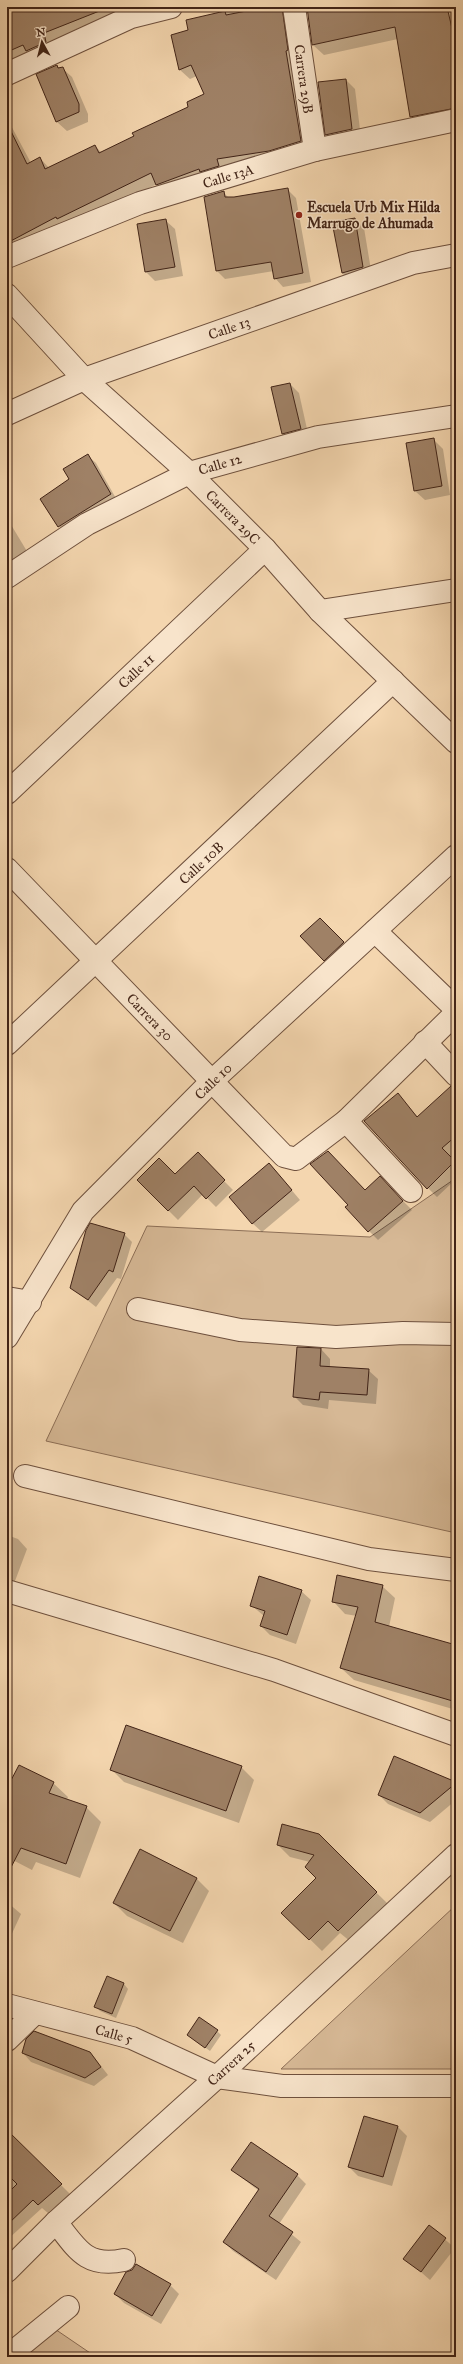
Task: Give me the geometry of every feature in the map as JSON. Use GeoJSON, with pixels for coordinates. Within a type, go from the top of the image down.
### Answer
{"type":"FeatureCollection","features":[{"type":"Feature","properties":{"kind":"street"},"geometry":{"type":"LineString","coordinates":[[7,74],[131,17],[171,7]]}},
{"type":"Feature","properties":{"kind":"street","name":"Carrera 29B"},"geometry":{"type":"LineString","coordinates":[[294,7],[315,150]]}},
{"type":"Feature","properties":{"kind":"street","name":"Calle 13A"},"geometry":{"type":"LineString","coordinates":[[7,257],[140,203],[315,150],[456,120]]}},
{"type":"Feature","properties":{"kind":"street","name":"Calle 13"},"geometry":{"type":"LineString","coordinates":[[7,414],[84,379],[414,263],[456,255]]}},
{"type":"Feature","properties":{"kind":"street","name":"Carrera 29C"},"geometry":{"type":"LineString","coordinates":[[7,295],[84,379],[189,473],[265,549],[320,611],[456,742]]}},
{"type":"Feature","properties":{"kind":"street","name":"Calle 12"},"geometry":{"type":"LineString","coordinates":[[7,577],[87,524],[189,473],[318,437],[456,416]]}},
{"type":"Feature","properties":{"kind":"street","name":"Calle 11"},"geometry":{"type":"LineString","coordinates":[[7,793],[265,549]]}},
{"type":"Feature","properties":{"kind":"street"},"geometry":{"type":"LineString","coordinates":[[320,611],[456,590]]}},
{"type":"Feature","properties":{"kind":"street","name":"Calle 10B"},"geometry":{"type":"LineString","coordinates":[[7,1044],[393,681]]}},
{"type":"Feature","properties":{"kind":"street","name":"Calle 10"},"geometry":{"type":"LineString","coordinates":[[7,1338],[30,1302],[83,1211],[212,1082],[456,856]]}},
{"type":"Feature","properties":{"kind":"street","name":"Carrera 30"},"geometry":{"type":"LineString","coordinates":[[7,869],[284,1156],[296,1159],[346,1121]]}},
{"type":"Feature","properties":{"kind":"street"},"geometry":{"type":"LineString","coordinates":[[375,931],[456,1008]]}},
{"type":"Feature","properties":{"kind":"street"},"geometry":{"type":"LineString","coordinates":[[411,1191],[346,1121],[456,1013]]}},
{"type":"Feature","properties":{"kind":"street"},"geometry":{"type":"LineString","coordinates":[[425,1042],[456,1075]]}},
{"type":"Feature","properties":{"kind":"street"},"geometry":{"type":"LineString","coordinates":[[7,1298],[30,1302]]}},
{"type":"Feature","properties":{"kind":"street"},"geometry":{"type":"LineString","coordinates":[[138,1309],[240,1330],[336,1337],[403,1333],[456,1334]]}},
{"type":"Feature","properties":{"kind":"street"},"geometry":{"type":"LineString","coordinates":[[25,1476],[369,1559],[456,1570]]}},
{"type":"Feature","properties":{"kind":"street"},"geometry":{"type":"LineString","coordinates":[[7,1591],[274,1670],[456,1735]]}},
{"type":"Feature","properties":{"kind":"street","name":"Carrera 25"},"geometry":{"type":"LineString","coordinates":[[7,2271],[56,2222],[217,2077],[456,1855]]}},
{"type":"Feature","properties":{"kind":"street","name":"Calle 5"},"geometry":{"type":"LineString","coordinates":[[7,2005],[132,2038],[217,2077],[282,2086],[456,2086]]}},
{"type":"Feature","properties":{"kind":"street"},"geometry":{"type":"LineString","coordinates":[[7,2040],[35,2012]]}},
{"type":"Feature","properties":{"kind":"street"},"geometry":{"type":"LineString","coordinates":[[56,2222],[77,2249],[92,2260],[107,2264],[124,2260]]}},
{"type":"Feature","properties":{"kind":"street"},"geometry":{"type":"LineString","coordinates":[[7,2352],[14,2351],[68,2307]]}},
{"type":"Feature","properties":{"kind":"shaded area"},"geometry":{"type":"Polygon","coordinates":[[[456,1178],[456,1533],[46,1441],[147,1226],[370,1237],[456,1178]]]}},
{"type":"Feature","properties":{"kind":"shaded area"},"geometry":{"type":"Polygon","coordinates":[[[456,1905],[456,2069],[281,2069],[456,1905]]]}},
{"type":"Feature","properties":{"kind":"shaded area"},"geometry":{"type":"Polygon","coordinates":[[[49,2325],[96,2357],[27,2357],[49,2325]]]}},
{"type":"Feature","properties":{"kind":"building"},"geometry":{"type":"Polygon","coordinates":[[[7,7],[107,8],[44,33],[46,42],[26,51],[23,45],[7,52],[7,7]]]}},
{"type":"Feature","properties":{"kind":"building"},"geometry":{"type":"Polygon","coordinates":[[[267,7],[282,7],[288,50],[286,51],[301,141],[269,151],[217,159],[219,166],[200,172],[199,169],[156,185],[151,173],[57,219],[56,217],[7,243],[7,123],[27,164],[40,157],[45,169],[95,145],[99,153],[134,136],[132,133],[188,107],[187,102],[204,94],[191,65],[179,70],[171,35],[188,30],[186,20],[225,11],[226,15],[267,7]]]}},
{"type":"Feature","properties":{"kind":"building"},"geometry":{"type":"Polygon","coordinates":[[[307,7],[447,7],[454,37],[456,36],[456,108],[410,117],[395,27],[312,45],[307,7]]]}},
{"type":"Feature","properties":{"kind":"building"},"geometry":{"type":"Polygon","coordinates":[[[57,65],[58,68],[63,67],[79,104],[79,112],[56,122],[36,74],[57,65]]]}},
{"type":"Feature","properties":{"kind":"building"},"geometry":{"type":"Polygon","coordinates":[[[346,79],[352,129],[325,135],[318,82],[346,79]]]}},
{"type":"Feature","properties":{"kind":"building"},"geometry":{"type":"Polygon","coordinates":[[[288,188],[303,273],[274,279],[271,262],[216,271],[204,197],[224,191],[225,197],[234,197],[288,188]]]}},
{"type":"Feature","properties":{"kind":"building"},"geometry":{"type":"Polygon","coordinates":[[[355,218],[363,267],[342,273],[332,222],[355,218]]]}},
{"type":"Feature","properties":{"kind":"building"},"geometry":{"type":"Polygon","coordinates":[[[166,219],[175,267],[145,272],[137,224],[166,219]]]}},
{"type":"Feature","properties":{"kind":"building"},"geometry":{"type":"Polygon","coordinates":[[[290,383],[301,429],[282,434],[271,387],[290,383]]]}},
{"type":"Feature","properties":{"kind":"building"},"geometry":{"type":"Polygon","coordinates":[[[434,438],[442,486],[414,491],[406,443],[434,438]]]}},
{"type":"Feature","properties":{"kind":"building"},"geometry":{"type":"Polygon","coordinates":[[[88,454],[111,494],[58,527],[40,499],[69,479],[63,469],[88,454]]]}},
{"type":"Feature","properties":{"kind":"building"},"geometry":{"type":"Polygon","coordinates":[[[320,918],[344,942],[324,961],[300,936],[320,918]]]}},
{"type":"Feature","properties":{"kind":"building"},"geometry":{"type":"Polygon","coordinates":[[[451,1086],[456,1087],[456,1136],[442,1148],[455,1161],[427,1189],[364,1121],[398,1093],[417,1117],[451,1086]]]}},
{"type":"Feature","properties":{"kind":"building"},"geometry":{"type":"Polygon","coordinates":[[[328,1151],[365,1190],[380,1176],[403,1201],[368,1232],[345,1207],[348,1205],[310,1164],[328,1151]]]}},
{"type":"Feature","properties":{"kind":"building"},"geometry":{"type":"Polygon","coordinates":[[[198,1152],[225,1180],[206,1199],[194,1186],[168,1211],[137,1180],[159,1158],[175,1174],[198,1152]]]}},
{"type":"Feature","properties":{"kind":"building"},"geometry":{"type":"Polygon","coordinates":[[[269,1163],[292,1190],[252,1224],[229,1197],[269,1163]]]}},
{"type":"Feature","properties":{"kind":"building"},"geometry":{"type":"Polygon","coordinates":[[[90,1223],[125,1233],[113,1272],[109,1270],[88,1300],[70,1288],[86,1230],[90,1223]]]}},
{"type":"Feature","properties":{"kind":"building"},"geometry":{"type":"Polygon","coordinates":[[[297,1347],[321,1348],[320,1366],[369,1369],[367,1395],[320,1392],[319,1400],[293,1397],[297,1347]]]}},
{"type":"Feature","properties":{"kind":"building"},"geometry":{"type":"Polygon","coordinates":[[[337,1575],[383,1585],[375,1622],[456,1645],[456,1702],[340,1668],[358,1607],[332,1602],[337,1575]]]}},
{"type":"Feature","properties":{"kind":"building"},"geometry":{"type":"Polygon","coordinates":[[[259,1576],[302,1590],[287,1635],[260,1626],[265,1611],[250,1606],[259,1576]]]}},
{"type":"Feature","properties":{"kind":"building"},"geometry":{"type":"Polygon","coordinates":[[[126,1725],[242,1766],[226,1811],[110,1770],[126,1725]]]}},
{"type":"Feature","properties":{"kind":"building"},"geometry":{"type":"Polygon","coordinates":[[[394,1756],[456,1783],[420,1813],[378,1795],[394,1756]]]}},
{"type":"Feature","properties":{"kind":"building"},"geometry":{"type":"Polygon","coordinates":[[[19,1765],[54,1782],[49,1793],[87,1806],[66,1864],[21,1848],[7,1875],[7,1788],[19,1765]]]}},
{"type":"Feature","properties":{"kind":"building"},"geometry":{"type":"Polygon","coordinates":[[[282,1824],[319,1834],[377,1892],[338,1931],[328,1921],[309,1940],[281,1913],[316,1878],[305,1867],[314,1855],[277,1845],[282,1824]]]}},
{"type":"Feature","properties":{"kind":"building"},"geometry":{"type":"Polygon","coordinates":[[[140,1849],[197,1878],[170,1931],[113,1903],[140,1849]]]}},
{"type":"Feature","properties":{"kind":"building"},"geometry":{"type":"Polygon","coordinates":[[[107,1976],[124,1983],[112,2014],[94,2007],[107,1976]]]}},
{"type":"Feature","properties":{"kind":"building"},"geometry":{"type":"Polygon","coordinates":[[[199,2017],[218,2030],[205,2048],[187,2035],[199,2017]]]}},
{"type":"Feature","properties":{"kind":"building"},"geometry":{"type":"Polygon","coordinates":[[[34,2031],[90,2052],[101,2067],[85,2078],[22,2053],[26,2039],[34,2031]]]}},
{"type":"Feature","properties":{"kind":"building"},"geometry":{"type":"Polygon","coordinates":[[[364,2116],[398,2126],[383,2177],[348,2167],[364,2116]]]}},
{"type":"Feature","properties":{"kind":"building"},"geometry":{"type":"Polygon","coordinates":[[[7,2130],[62,2184],[38,2205],[33,2200],[7,2225],[7,2194],[17,2184],[7,2174],[7,2130]]]}},
{"type":"Feature","properties":{"kind":"building"},"geometry":{"type":"Polygon","coordinates":[[[251,2142],[298,2174],[269,2216],[293,2232],[266,2272],[223,2242],[259,2189],[231,2170],[251,2142]]]}},
{"type":"Feature","properties":{"kind":"building"},"geometry":{"type":"Polygon","coordinates":[[[429,2225],[446,2238],[421,2272],[403,2259],[429,2225]]]}},
{"type":"Feature","properties":{"kind":"building"},"geometry":{"type":"Polygon","coordinates":[[[136,2264],[171,2284],[152,2316],[114,2294],[126,2272],[132,2270],[136,2264]]]}},
{"type":"Feature","properties":{"kind":"place","name":"Escuela Urb Mix Hilda Marrugo de Ahumada"},"geometry":{"type":"Point","coordinates":[299,215]}}]}
